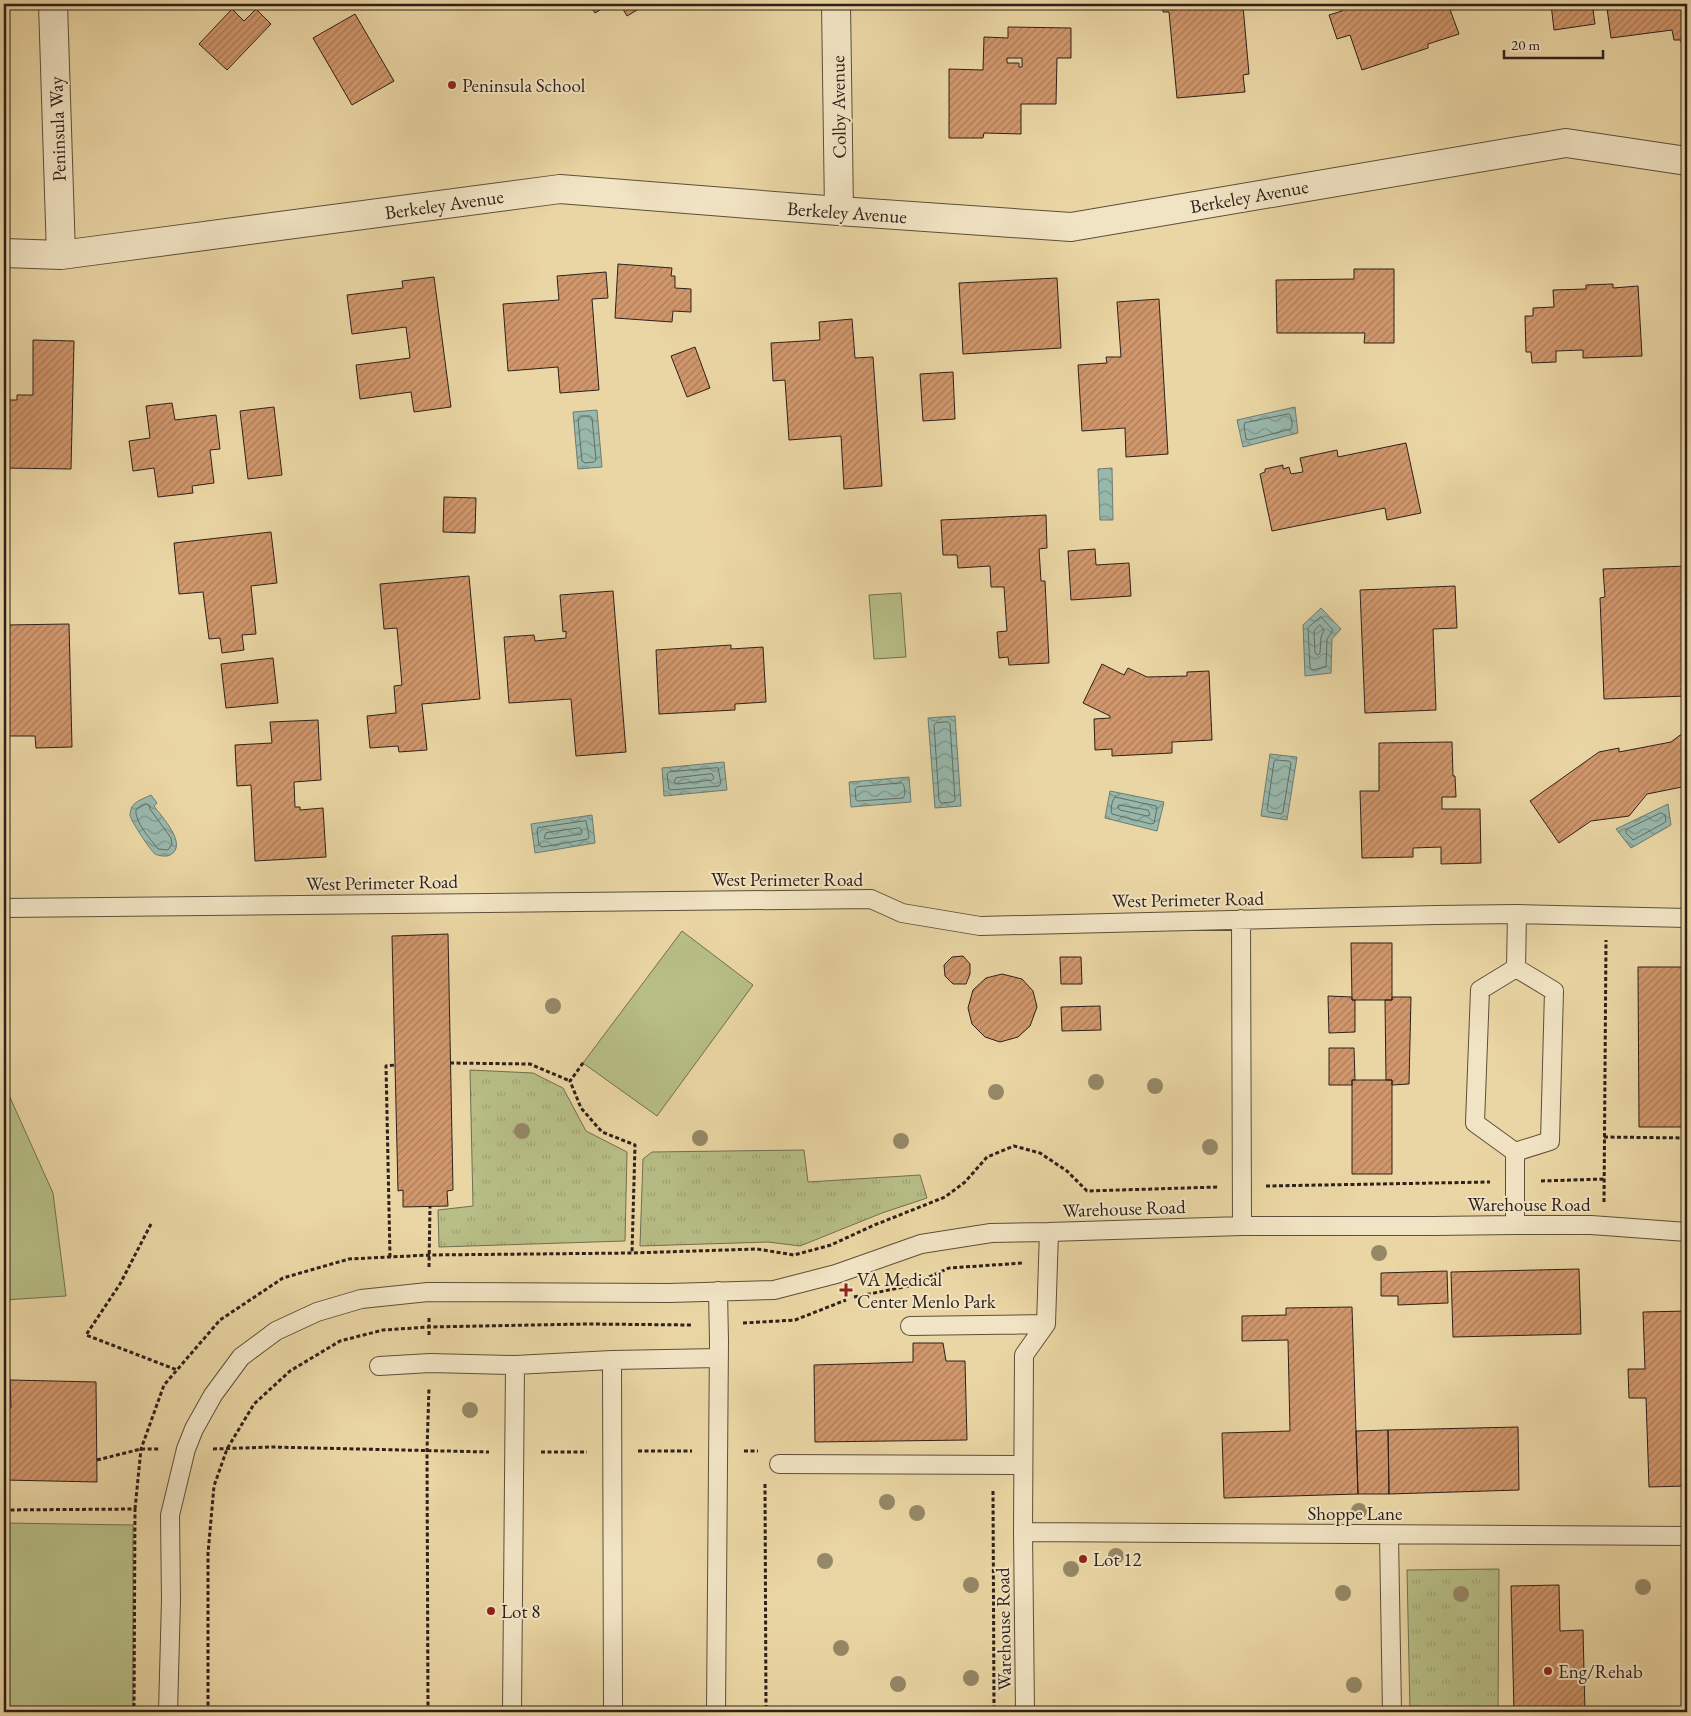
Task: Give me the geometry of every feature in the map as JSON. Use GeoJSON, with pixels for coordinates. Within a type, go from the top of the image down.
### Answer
{"type":"FeatureCollection","features":[{"type":"Feature","properties":{"kind":"street","name":"Peninsula Way"},"geometry":{"type":"LineString","coordinates":[[53,4],[61,255]]}},
{"type":"Feature","properties":{"kind":"street","name":"Colby Avenue"},"geometry":{"type":"LineString","coordinates":[[836,4],[839,211]]}},
{"type":"Feature","properties":{"kind":"street","name":"Berkeley Avenue"},"geometry":{"type":"LineString","coordinates":[[4,253],[61,255],[560,189],[1071,227],[1566,143],[1687,160]]}},
{"type":"Feature","properties":{"kind":"lane","name":"West Perimeter Road"},"geometry":{"type":"LineString","coordinates":[[4,908],[871,899],[902,913],[980,926],[1516,914],[1687,918]]}},
{"type":"Feature","properties":{"kind":"lane"},"geometry":{"type":"LineString","coordinates":[[1516,914],[1516,968]]}},
{"type":"Feature","properties":{"kind":"lane"},"geometry":{"type":"LineString","coordinates":[[1241,919],[1242,1226]]}},
{"type":"Feature","properties":{"kind":"lane"},"geometry":{"type":"LineString","coordinates":[[1516,968],[1480,990],[1475,1123],[1516,1152]]}},
{"type":"Feature","properties":{"kind":"lane"},"geometry":{"type":"LineString","coordinates":[[1516,968],[1554,991],[1550,1141],[1516,1152]]}},
{"type":"Feature","properties":{"kind":"lane"},"geometry":{"type":"LineString","coordinates":[[1515,1224],[1516,1152]]}},
{"type":"Feature","properties":{"kind":"lane","name":"Warehouse Road"},"geometry":{"type":"LineString","coordinates":[[1026,1712],[1023,1532],[1024,1354],[1046,1324],[1049,1232],[1242,1226],[1515,1224],[1592,1225],[1687,1232]]}},
{"type":"Feature","properties":{"kind":"lane"},"geometry":{"type":"LineString","coordinates":[[168,1712],[171,1600],[170,1515],[186,1449],[194,1429],[213,1395],[241,1357],[276,1331],[317,1312],[361,1299],[428,1292],[669,1293],[774,1290],[836,1274],[921,1244],[990,1234],[1049,1232]]}},
{"type":"Feature","properties":{"kind":"lane"},"geometry":{"type":"LineString","coordinates":[[716,1712],[718,1291]]}},
{"type":"Feature","properties":{"kind":"lane"},"geometry":{"type":"LineString","coordinates":[[910,1326],[1046,1324]]}},
{"type":"Feature","properties":{"kind":"lane"},"geometry":{"type":"LineString","coordinates":[[378,1366],[430,1363],[515,1365],[612,1360],[719,1358]]}},
{"type":"Feature","properties":{"kind":"lane"},"geometry":{"type":"LineString","coordinates":[[612,1360],[613,1712]]}},
{"type":"Feature","properties":{"kind":"lane"},"geometry":{"type":"LineString","coordinates":[[512,1712],[515,1365]]}},
{"type":"Feature","properties":{"kind":"lane"},"geometry":{"type":"LineString","coordinates":[[779,1464],[1024,1465]]}},
{"type":"Feature","properties":{"kind":"lane","name":"Shoppe Lane"},"geometry":{"type":"LineString","coordinates":[[1023,1532],[1687,1536]]}},
{"type":"Feature","properties":{"kind":"lane"},"geometry":{"type":"LineString","coordinates":[[1389,1535],[1392,1712]]}},
{"type":"Feature","properties":{"kind":"path"},"geometry":{"type":"LineString","coordinates":[[1604,1205],[1606,937]]}},
{"type":"Feature","properties":{"kind":"path"},"geometry":{"type":"LineString","coordinates":[[450,1063],[530,1064],[570,1081],[581,1108],[602,1132],[635,1145],[632,1252]]}},
{"type":"Feature","properties":{"kind":"path"},"geometry":{"type":"LineString","coordinates":[[570,1081],[583,1063]]}},
{"type":"Feature","properties":{"kind":"path"},"geometry":{"type":"LineString","coordinates":[[390,1256],[386,1066],[395,1065]]}},
{"type":"Feature","properties":{"kind":"path"},"geometry":{"type":"LineString","coordinates":[[1604,1137],[1687,1138]]}},
{"type":"Feature","properties":{"kind":"path"},"geometry":{"type":"LineString","coordinates":[[134,1712],[135,1509],[141,1449],[164,1385],[220,1320],[283,1278],[349,1259],[390,1256],[757,1248],[794,1255],[822,1248],[945,1196],[965,1182],[987,1157],[1014,1146],[1040,1153],[1067,1171],[1087,1191],[1242,1186],[1604,1180]]}},
{"type":"Feature","properties":{"kind":"path"},"geometry":{"type":"LineString","coordinates":[[428,1712],[426,1450],[430,1363],[428,1292],[430,1206]]}},
{"type":"Feature","properties":{"kind":"path"},"geometry":{"type":"LineString","coordinates":[[151,1224],[120,1284],[86,1334],[177,1370]]}},
{"type":"Feature","properties":{"kind":"path"},"geometry":{"type":"LineString","coordinates":[[742,1324],[795,1320],[856,1297],[909,1286],[949,1268],[1048,1262]]}},
{"type":"Feature","properties":{"kind":"path"},"geometry":{"type":"LineString","coordinates":[[97,1460],[141,1449],[272,1447],[514,1452],[764,1452]]}},
{"type":"Feature","properties":{"kind":"path"},"geometry":{"type":"LineString","coordinates":[[208,1712],[208,1553],[214,1486],[227,1449]]}},
{"type":"Feature","properties":{"kind":"path"},"geometry":{"type":"LineString","coordinates":[[992,1466],[994,1502],[994,1712]]}},
{"type":"Feature","properties":{"kind":"path"},"geometry":{"type":"LineString","coordinates":[[764,1480],[766,1712]]}},
{"type":"Feature","properties":{"kind":"path"},"geometry":{"type":"LineString","coordinates":[[4,1510],[135,1509]]}},
{"type":"Feature","properties":{"kind":"green space"},"geometry":{"type":"Polygon","coordinates":[[[901,593],[906,657],[874,659],[869,595],[901,593]]]}},
{"type":"Feature","properties":{"kind":"green space"},"geometry":{"type":"Polygon","coordinates":[[[682,931],[753,985],[657,1116],[583,1063],[682,931]]]}},
{"type":"Feature","properties":{"kind":"green space"},"geometry":{"type":"Polygon","coordinates":[[[470,1070],[533,1073],[563,1088],[586,1131],[627,1152],[625,1241],[439,1247],[438,1210],[473,1206],[470,1070]]]}},
{"type":"Feature","properties":{"kind":"green space"},"geometry":{"type":"Polygon","coordinates":[[[4,1087],[53,1193],[66,1296],[4,1300],[4,1087]]]}},
{"type":"Feature","properties":{"kind":"green space"},"geometry":{"type":"Polygon","coordinates":[[[804,1150],[808,1182],[920,1175],[927,1198],[882,1213],[800,1246],[768,1242],[640,1246],[643,1159],[652,1152],[804,1150]]]}},
{"type":"Feature","properties":{"kind":"green space"},"geometry":{"type":"Polygon","coordinates":[[[4,1523],[133,1525],[133,1712],[4,1712],[4,1523]]]}},
{"type":"Feature","properties":{"kind":"green space"},"geometry":{"type":"Polygon","coordinates":[[[1499,1569],[1498,1712],[1410,1712],[1407,1570],[1499,1569]]]}},
{"type":"Feature","properties":{"kind":"water"},"geometry":{"type":"Polygon","coordinates":[[[1295,407],[1298,433],[1243,447],[1237,420],[1295,407]]]}},
{"type":"Feature","properties":{"kind":"water"},"geometry":{"type":"Polygon","coordinates":[[[597,410],[602,467],[578,469],[573,412],[597,410]]]}},
{"type":"Feature","properties":{"kind":"water"},"geometry":{"type":"Polygon","coordinates":[[[1112,468],[1113,520],[1100,520],[1098,469],[1112,468]]]}},
{"type":"Feature","properties":{"kind":"water"},"geometry":{"type":"Polygon","coordinates":[[[1321,608],[1341,629],[1332,639],[1331,673],[1305,676],[1303,625],[1321,608]]]}},
{"type":"Feature","properties":{"kind":"water"},"geometry":{"type":"Polygon","coordinates":[[[955,716],[961,806],[935,808],[928,718],[955,716]]]}},
{"type":"Feature","properties":{"kind":"water"},"geometry":{"type":"Polygon","coordinates":[[[1270,754],[1297,757],[1287,820],[1261,816],[1270,754]]]}},
{"type":"Feature","properties":{"kind":"water"},"geometry":{"type":"Polygon","coordinates":[[[724,762],[727,790],[664,796],[662,768],[724,762]]]}},
{"type":"Feature","properties":{"kind":"water"},"geometry":{"type":"Polygon","coordinates":[[[909,777],[911,802],[851,807],[849,782],[909,777]]]}},
{"type":"Feature","properties":{"kind":"water"},"geometry":{"type":"Polygon","coordinates":[[[1110,791],[1164,802],[1157,831],[1105,818],[1110,791]]]}},
{"type":"Feature","properties":{"kind":"water"},"geometry":{"type":"Polygon","coordinates":[[[151,795],[157,803],[154,806],[172,830],[175,838],[175,850],[169,856],[155,854],[137,829],[130,815],[135,803],[151,795]]]}},
{"type":"Feature","properties":{"kind":"water"},"geometry":{"type":"Polygon","coordinates":[[[1668,804],[1671,825],[1631,848],[1616,829],[1668,804]]]}},
{"type":"Feature","properties":{"kind":"water"},"geometry":{"type":"Polygon","coordinates":[[[592,815],[595,843],[535,853],[531,824],[592,815]]]}},
{"type":"Feature","properties":{"kind":"building"},"geometry":{"type":"Polygon","coordinates":[[[589,4],[610,4],[595,13],[589,4]]]}},
{"type":"Feature","properties":{"kind":"building"},"geometry":{"type":"Polygon","coordinates":[[[620,4],[647,4],[627,16],[620,4]]]}},
{"type":"Feature","properties":{"kind":"building"},"geometry":{"type":"Polygon","coordinates":[[[957,4],[1027,4],[1027,9],[957,8],[957,4]]]}},
{"type":"Feature","properties":{"kind":"building"},"geometry":{"type":"Polygon","coordinates":[[[1163,4],[1251,4],[1243,6],[1249,74],[1243,75],[1245,92],[1177,98],[1169,12],[1163,12],[1163,4]]]}},
{"type":"Feature","properties":{"kind":"building"},"geometry":{"type":"Polygon","coordinates":[[[1350,4],[1448,4],[1459,34],[1428,44],[1428,48],[1362,70],[1350,35],[1337,39],[1329,15],[1342,11],[1341,7],[1350,4]]]}},
{"type":"Feature","properties":{"kind":"building"},"geometry":{"type":"Polygon","coordinates":[[[1551,4],[1687,4],[1687,72],[1685,72],[1681,40],[1674,40],[1672,30],[1611,38],[1607,8],[1593,10],[1595,24],[1554,30],[1551,4]]]}},
{"type":"Feature","properties":{"kind":"building"},"geometry":{"type":"Polygon","coordinates":[[[232,9],[244,21],[256,9],[271,24],[227,70],[199,44],[232,9]]]}},
{"type":"Feature","properties":{"kind":"building"},"geometry":{"type":"Polygon","coordinates":[[[355,14],[394,81],[352,105],[313,38],[355,14]]]}},
{"type":"Feature","properties":{"kind":"building"},"geometry":{"type":"Polygon","coordinates":[[[1008,27],[1071,28],[1071,58],[1057,58],[1056,104],[1021,104],[1021,134],[984,133],[983,138],[949,138],[949,69],[983,70],[984,37],[1008,38],[1008,27]],[[1007,58],[1007,63],[1019,63],[1019,67],[1022,67],[1022,58],[1007,58]]]}},
{"type":"Feature","properties":{"kind":"building"},"geometry":{"type":"Polygon","coordinates":[[[618,264],[672,268],[671,276],[675,276],[675,288],[691,289],[691,312],[673,311],[672,322],[615,318],[618,264]]]}},
{"type":"Feature","properties":{"kind":"building"},"geometry":{"type":"Polygon","coordinates":[[[1354,269],[1394,269],[1394,343],[1364,343],[1365,333],[1277,333],[1276,280],[1354,279],[1354,269]]]}},
{"type":"Feature","properties":{"kind":"building"},"geometry":{"type":"Polygon","coordinates":[[[606,272],[608,298],[592,299],[599,390],[560,393],[558,367],[508,371],[503,304],[559,300],[557,276],[606,272]]]}},
{"type":"Feature","properties":{"kind":"building"},"geometry":{"type":"Polygon","coordinates":[[[434,277],[451,407],[414,412],[411,392],[360,399],[356,365],[410,358],[406,327],[352,334],[347,295],[403,288],[402,281],[434,277]]]}},
{"type":"Feature","properties":{"kind":"building"},"geometry":{"type":"Polygon","coordinates":[[[1057,278],[1061,348],[963,354],[959,283],[1057,278]]]}},
{"type":"Feature","properties":{"kind":"building"},"geometry":{"type":"Polygon","coordinates":[[[1613,284],[1613,288],[1638,286],[1642,356],[1583,358],[1583,350],[1556,351],[1556,362],[1532,363],[1531,352],[1526,352],[1525,316],[1533,316],[1533,308],[1554,307],[1553,290],[1586,289],[1586,285],[1613,284]]]}},
{"type":"Feature","properties":{"kind":"building"},"geometry":{"type":"Polygon","coordinates":[[[1159,299],[1168,454],[1126,457],[1125,428],[1082,431],[1078,365],[1107,363],[1106,357],[1121,357],[1117,302],[1159,299]]]}},
{"type":"Feature","properties":{"kind":"building"},"geometry":{"type":"Polygon","coordinates":[[[852,319],[855,358],[873,357],[882,486],[844,489],[841,436],[789,440],[785,380],[773,381],[771,343],[820,340],[819,322],[852,319]]]}},
{"type":"Feature","properties":{"kind":"building"},"geometry":{"type":"Polygon","coordinates":[[[33,340],[74,341],[71,469],[4,468],[4,400],[17,400],[17,395],[33,395],[33,340]]]}},
{"type":"Feature","properties":{"kind":"building"},"geometry":{"type":"Polygon","coordinates":[[[695,347],[710,388],[687,397],[671,356],[695,347]]]}},
{"type":"Feature","properties":{"kind":"building"},"geometry":{"type":"Polygon","coordinates":[[[953,372],[955,419],[923,421],[920,374],[953,372]]]}},
{"type":"Feature","properties":{"kind":"building"},"geometry":{"type":"Polygon","coordinates":[[[172,403],[175,420],[216,415],[220,449],[210,450],[214,483],[192,486],[193,493],[158,497],[154,468],[133,471],[129,441],[150,438],[146,406],[172,403]]]}},
{"type":"Feature","properties":{"kind":"building"},"geometry":{"type":"Polygon","coordinates":[[[274,407],[282,475],[248,479],[240,411],[274,407]]]}},
{"type":"Feature","properties":{"kind":"building"},"geometry":{"type":"Polygon","coordinates":[[[1406,443],[1421,513],[1387,520],[1385,508],[1272,531],[1260,474],[1265,472],[1265,469],[1283,465],[1283,469],[1289,467],[1291,474],[1303,472],[1300,458],[1337,450],[1338,457],[1406,443]]]}},
{"type":"Feature","properties":{"kind":"building"},"geometry":{"type":"Polygon","coordinates":[[[444,497],[476,498],[475,533],[443,532],[444,497]]]}},
{"type":"Feature","properties":{"kind":"building"},"geometry":{"type":"Polygon","coordinates":[[[1046,515],[1047,548],[1039,549],[1041,581],[1045,581],[1049,663],[1009,665],[1008,657],[999,658],[997,632],[1007,631],[1004,587],[991,587],[990,566],[958,568],[957,555],[943,555],[941,520],[1046,515]]]}},
{"type":"Feature","properties":{"kind":"building"},"geometry":{"type":"Polygon","coordinates":[[[271,532],[277,583],[251,586],[256,634],[242,635],[244,650],[222,653],[220,638],[209,639],[203,592],[179,594],[174,543],[271,532]]]}},
{"type":"Feature","properties":{"kind":"building"},"geometry":{"type":"Polygon","coordinates":[[[1095,549],[1096,565],[1129,563],[1131,596],[1071,600],[1068,551],[1095,549]]]}},
{"type":"Feature","properties":{"kind":"building"},"geometry":{"type":"Polygon","coordinates":[[[1687,566],[1687,696],[1604,699],[1600,598],[1605,597],[1603,569],[1687,566]]]}},
{"type":"Feature","properties":{"kind":"building"},"geometry":{"type":"Polygon","coordinates":[[[469,576],[480,699],[422,704],[427,750],[399,752],[398,746],[370,748],[367,716],[396,713],[394,686],[402,685],[397,628],[384,629],[380,584],[469,576]]]}},
{"type":"Feature","properties":{"kind":"building"},"geometry":{"type":"Polygon","coordinates":[[[1455,586],[1457,628],[1433,629],[1436,710],[1365,713],[1360,590],[1455,586]]]}},
{"type":"Feature","properties":{"kind":"building"},"geometry":{"type":"Polygon","coordinates":[[[613,591],[626,752],[576,756],[571,699],[509,703],[504,637],[534,635],[535,641],[566,638],[566,631],[563,632],[560,595],[613,591]]]}},
{"type":"Feature","properties":{"kind":"building"},"geometry":{"type":"Polygon","coordinates":[[[69,624],[72,747],[36,748],[35,736],[4,736],[4,673],[7,673],[6,625],[69,624]]]}},
{"type":"Feature","properties":{"kind":"building"},"geometry":{"type":"Polygon","coordinates":[[[731,645],[731,649],[763,647],[766,702],[735,704],[735,710],[659,714],[656,650],[731,645]]]}},
{"type":"Feature","properties":{"kind":"building"},"geometry":{"type":"Polygon","coordinates":[[[273,658],[278,703],[226,708],[221,664],[273,658]]]}},
{"type":"Feature","properties":{"kind":"building"},"geometry":{"type":"Polygon","coordinates":[[[1102,664],[1124,675],[1128,668],[1147,677],[1187,676],[1187,672],[1209,671],[1212,740],[1172,742],[1172,753],[1112,756],[1112,749],[1095,750],[1094,719],[1110,718],[1110,716],[1083,703],[1102,664]]]}},
{"type":"Feature","properties":{"kind":"building"},"geometry":{"type":"Polygon","coordinates":[[[318,720],[321,780],[294,782],[295,807],[300,807],[300,810],[323,808],[326,857],[255,861],[251,785],[237,786],[235,745],[272,743],[270,722],[318,720]]]}},
{"type":"Feature","properties":{"kind":"building"},"geometry":{"type":"Polygon","coordinates":[[[1687,730],[1687,786],[1647,794],[1629,816],[1591,821],[1559,843],[1530,801],[1599,752],[1619,748],[1619,752],[1671,742],[1687,730]]]}},
{"type":"Feature","properties":{"kind":"building"},"geometry":{"type":"Polygon","coordinates":[[[1452,742],[1456,797],[1442,797],[1442,809],[1480,809],[1481,863],[1441,864],[1441,847],[1413,848],[1413,857],[1362,858],[1360,791],[1379,791],[1379,743],[1452,742]]]}},
{"type":"Feature","properties":{"kind":"building"},"geometry":{"type":"Polygon","coordinates":[[[448,934],[453,1190],[447,1191],[448,1206],[403,1207],[403,1190],[398,1191],[392,936],[448,934]]]}},
{"type":"Feature","properties":{"kind":"building"},"geometry":{"type":"Polygon","coordinates":[[[1351,943],[1392,943],[1392,1000],[1352,1000],[1351,943]]]}},
{"type":"Feature","properties":{"kind":"building"},"geometry":{"type":"Polygon","coordinates":[[[963,956],[970,964],[970,974],[966,984],[953,984],[945,976],[944,965],[952,957],[963,956]]]}},
{"type":"Feature","properties":{"kind":"building"},"geometry":{"type":"Polygon","coordinates":[[[1060,957],[1081,957],[1082,984],[1061,984],[1060,957]]]}},
{"type":"Feature","properties":{"kind":"building"},"geometry":{"type":"Polygon","coordinates":[[[1638,967],[1687,967],[1687,1127],[1639,1127],[1638,967]]]}},
{"type":"Feature","properties":{"kind":"building"},"geometry":{"type":"Polygon","coordinates":[[[1002,974],[1022,979],[1033,991],[1037,1007],[1030,1026],[1018,1037],[1000,1042],[985,1037],[972,1024],[968,1008],[973,990],[986,978],[1002,974]]]}},
{"type":"Feature","properties":{"kind":"building"},"geometry":{"type":"Polygon","coordinates":[[[1328,996],[1352,997],[1352,1000],[1355,1000],[1355,1032],[1329,1033],[1328,996]]]}},
{"type":"Feature","properties":{"kind":"building"},"geometry":{"type":"Polygon","coordinates":[[[1392,997],[1411,997],[1409,1084],[1392,1085],[1392,1080],[1386,1080],[1385,1000],[1392,1000],[1392,997]]]}},
{"type":"Feature","properties":{"kind":"building"},"geometry":{"type":"Polygon","coordinates":[[[1100,1006],[1101,1030],[1062,1031],[1061,1007],[1100,1006]]]}},
{"type":"Feature","properties":{"kind":"building"},"geometry":{"type":"Polygon","coordinates":[[[1329,1048],[1354,1048],[1355,1080],[1352,1080],[1352,1085],[1329,1085],[1329,1048]]]}},
{"type":"Feature","properties":{"kind":"building"},"geometry":{"type":"Polygon","coordinates":[[[1352,1080],[1392,1080],[1392,1174],[1352,1174],[1352,1080]]]}},
{"type":"Feature","properties":{"kind":"building"},"geometry":{"type":"Polygon","coordinates":[[[1579,1269],[1581,1334],[1453,1337],[1451,1272],[1579,1269]]]}},
{"type":"Feature","properties":{"kind":"building"},"geometry":{"type":"Polygon","coordinates":[[[1447,1271],[1448,1303],[1398,1305],[1398,1296],[1381,1296],[1381,1273],[1447,1271]]]}},
{"type":"Feature","properties":{"kind":"building"},"geometry":{"type":"Polygon","coordinates":[[[1352,1307],[1358,1494],[1224,1498],[1222,1433],[1290,1431],[1288,1340],[1242,1341],[1242,1316],[1286,1315],[1286,1308],[1352,1307]]]}},
{"type":"Feature","properties":{"kind":"building"},"geometry":{"type":"Polygon","coordinates":[[[1687,1311],[1687,1486],[1649,1487],[1646,1398],[1629,1398],[1628,1369],[1645,1369],[1643,1312],[1687,1311]]]}},
{"type":"Feature","properties":{"kind":"building"},"geometry":{"type":"Polygon","coordinates":[[[913,1343],[943,1343],[946,1361],[965,1361],[967,1440],[815,1442],[814,1365],[913,1362],[913,1343]]]}},
{"type":"Feature","properties":{"kind":"building"},"geometry":{"type":"Polygon","coordinates":[[[10,1380],[96,1382],[97,1482],[4,1480],[4,1408],[11,1408],[10,1380]]]}},
{"type":"Feature","properties":{"kind":"building"},"geometry":{"type":"Polygon","coordinates":[[[1518,1427],[1519,1490],[1389,1494],[1388,1430],[1518,1427]]]}},
{"type":"Feature","properties":{"kind":"building"},"geometry":{"type":"Polygon","coordinates":[[[1388,1430],[1389,1494],[1358,1494],[1356,1431],[1388,1430]]]}},
{"type":"Feature","properties":{"kind":"building","name":"Eng/Rehab"},"geometry":{"type":"Polygon","coordinates":[[[1559,1585],[1560,1631],[1583,1630],[1585,1712],[1514,1712],[1511,1586],[1559,1585]]]}},
{"type":"Feature","properties":{"kind":"place","name":"Peninsula School"},"geometry":{"type":"Point","coordinates":[452,85]}},
{"type":"Feature","properties":{"kind":"place","name":"VA Medical Center Menlo Park"},"geometry":{"type":"Point","coordinates":[846,1290]}},
{"type":"Feature","properties":{"kind":"place","name":"Lot 12"},"geometry":{"type":"Point","coordinates":[1083,1559]}},
{"type":"Feature","properties":{"kind":"place","name":"Lot 8"},"geometry":{"type":"Point","coordinates":[491,1611]}},
{"type":"Feature","properties":{"kind":"place","name":"Eng/Rehab"},"geometry":{"type":"Point","coordinates":[1548,1671]}}]}
